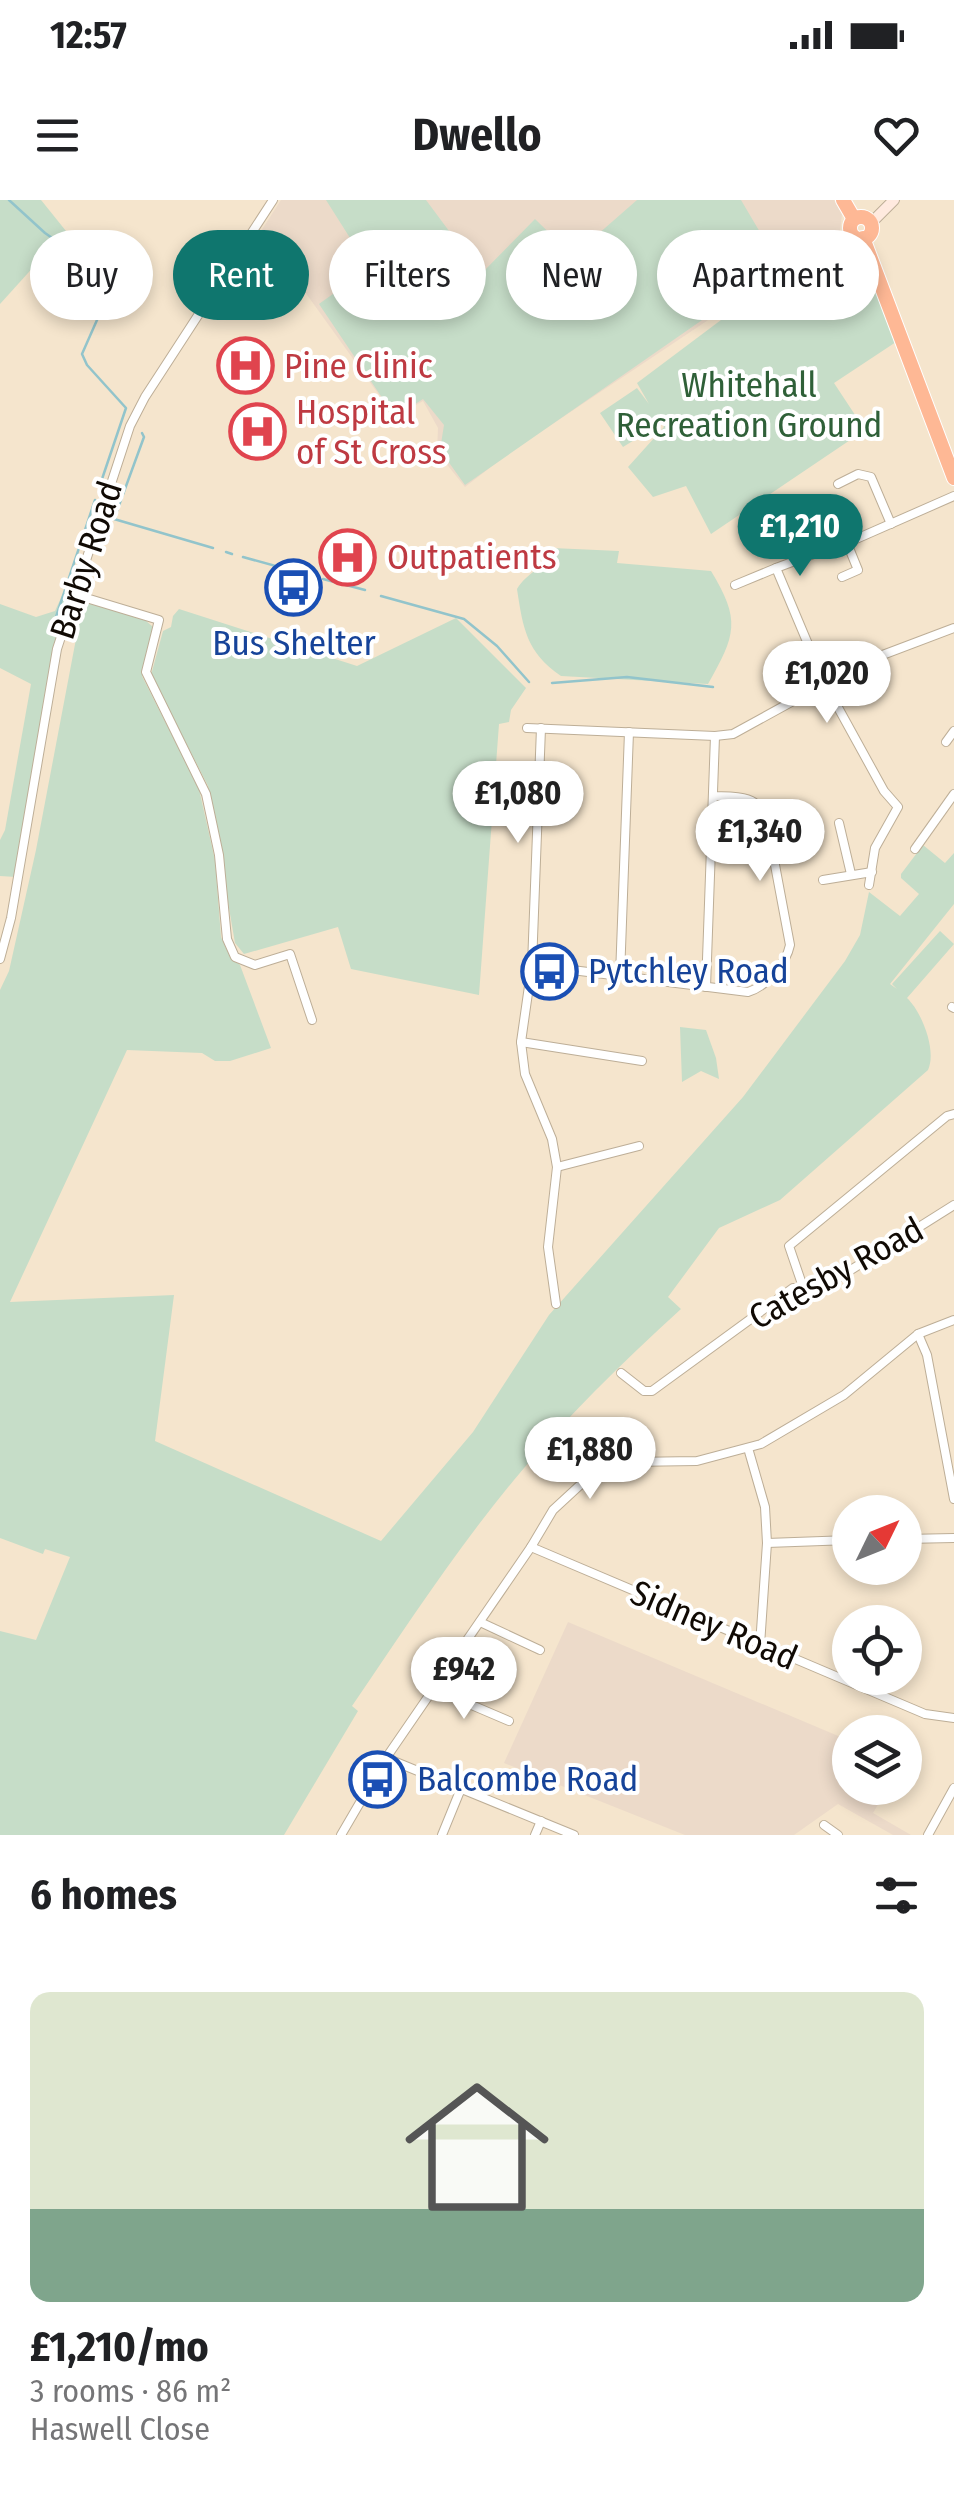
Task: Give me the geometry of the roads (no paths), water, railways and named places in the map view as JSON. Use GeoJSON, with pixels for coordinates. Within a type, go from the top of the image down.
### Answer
{"type":"FeatureCollection","features":[{"type":"Feature","properties":{"kind":"highway"},"geometry":{"type":"LineString","coordinates":[[843,200],[854,219],[852,230]]}},
{"type":"Feature","properties":{"kind":"highway"},"geometry":{"type":"LineString","coordinates":[[854,219],[864,217],[871,224],[870,230]]}},
{"type":"Feature","properties":{"kind":"highway"},"geometry":{"type":"LineString","coordinates":[[879,280],[954,478]]}},
{"type":"Feature","properties":{"kind":"main road"},"geometry":{"type":"LineString","coordinates":[[871,224],[894,200]]}},
{"type":"Feature","properties":{"kind":"street","name":"Barby Road"},"geometry":{"type":"LineString","coordinates":[[0,959],[11,918],[54,660],[134,417],[272,200]]}},
{"type":"Feature","properties":{"kind":"street"},"geometry":{"type":"LineString","coordinates":[[838,484],[858,474],[871,477],[892,524]]}},
{"type":"Feature","properties":{"kind":"street"},"geometry":{"type":"LineString","coordinates":[[842,577],[858,570],[848,543],[954,496]]}},
{"type":"Feature","properties":{"kind":"street"},"geometry":{"type":"LineString","coordinates":[[735,585],[827,548]]}},
{"type":"Feature","properties":{"kind":"street"},"geometry":{"type":"LineString","coordinates":[[776,568],[824,682],[884,791],[898,807],[875,848],[869,885]]}},
{"type":"Feature","properties":{"kind":"street"},"geometry":{"type":"LineString","coordinates":[[74,594],[159,620],[146,672],[206,794],[218,855],[227,938],[235,957],[255,964],[290,954],[312,1020]]}},
{"type":"Feature","properties":{"kind":"street"},"geometry":{"type":"LineString","coordinates":[[527,728],[714,736],[740,732],[866,661],[954,628]]}},
{"type":"Feature","properties":{"kind":"street"},"geometry":{"type":"LineString","coordinates":[[541,728],[532,966],[521,1042],[525,1074],[552,1139],[557,1167],[548,1247],[556,1304]]}},
{"type":"Feature","properties":{"kind":"street"},"geometry":{"type":"LineString","coordinates":[[942,728],[951,736]]}},
{"type":"Feature","properties":{"kind":"street"},"geometry":{"type":"LineString","coordinates":[[620,976],[629,732]]}},
{"type":"Feature","properties":{"kind":"street"},"geometry":{"type":"LineString","coordinates":[[706,987],[714,736]]}},
{"type":"Feature","properties":{"kind":"street"},"geometry":{"type":"LineString","coordinates":[[914,848],[920,831],[954,794]]}},
{"type":"Feature","properties":{"kind":"street"},"geometry":{"type":"LineString","coordinates":[[532,966],[748,992],[762,986],[786,958],[789,937],[762,808],[746,797],[714,796]]}},
{"type":"Feature","properties":{"kind":"street"},"geometry":{"type":"LineString","coordinates":[[840,822],[851,874]]}},
{"type":"Feature","properties":{"kind":"street"},"geometry":{"type":"LineString","coordinates":[[823,880],[872,872]]}},
{"type":"Feature","properties":{"kind":"street"},"geometry":{"type":"LineString","coordinates":[[521,1042],[642,1060]]}},
{"type":"Feature","properties":{"kind":"street"},"geometry":{"type":"LineString","coordinates":[[803,1287],[789,1246],[954,1114]]}},
{"type":"Feature","properties":{"kind":"street"},"geometry":{"type":"LineString","coordinates":[[557,1167],[639,1146]]}},
{"type":"Feature","properties":{"kind":"street","name":"Catesby Road"},"geometry":{"type":"LineString","coordinates":[[621,1373],[644,1391],[652,1391],[788,1291],[803,1287],[820,1290],[954,1205]]}},
{"type":"Feature","properties":{"kind":"street"},"geometry":{"type":"LineString","coordinates":[[341,1835],[386,1758],[553,1510],[579,1486],[603,1470],[630,1462],[696,1461],[779,1436],[822,1410],[918,1334],[954,1320]]}},
{"type":"Feature","properties":{"kind":"street"},"geometry":{"type":"LineString","coordinates":[[918,1334],[927,1355],[954,1499]]}},
{"type":"Feature","properties":{"kind":"street"},"geometry":{"type":"LineString","coordinates":[[748,1448],[764,1507],[767,1542],[760,1645]]}},
{"type":"Feature","properties":{"kind":"street"},"geometry":{"type":"LineString","coordinates":[[922,1538],[954,1538]]}},
{"type":"Feature","properties":{"kind":"street"},"geometry":{"type":"LineString","coordinates":[[767,1542],[832,1540]]}},
{"type":"Feature","properties":{"kind":"street","name":"Sidney Road"},"geometry":{"type":"LineString","coordinates":[[531,1548],[925,1714],[954,1718]]}},
{"type":"Feature","properties":{"kind":"street"},"geometry":{"type":"LineString","coordinates":[[480,1622],[540,1650]]}},
{"type":"Feature","properties":{"kind":"street"},"geometry":{"type":"LineString","coordinates":[[434,1689],[508,1721]]}},
{"type":"Feature","properties":{"kind":"street"},"geometry":{"type":"LineString","coordinates":[[386,1758],[574,1835]]}},
{"type":"Feature","properties":{"kind":"street"},"geometry":{"type":"LineString","coordinates":[[442,1835],[462,1786]]}},
{"type":"Feature","properties":{"kind":"street"},"geometry":{"type":"LineString","coordinates":[[928,1835],[954,1788]]}},
{"type":"Feature","properties":{"kind":"street"},"geometry":{"type":"LineString","coordinates":[[535,1835],[541,1821]]}},
{"type":"Feature","properties":{"kind":"waterway"},"geometry":{"type":"LineString","coordinates":[[9,200],[112,286],[82,354],[87,365],[126,408],[101,482]]}},
{"type":"Feature","properties":{"kind":"waterway"},"geometry":{"type":"LineString","coordinates":[[142,433],[144,437],[114,519],[213,548]]}},
{"type":"Feature","properties":{"kind":"waterway"},"geometry":{"type":"LineString","coordinates":[[53,626],[95,500]]}},
{"type":"Feature","properties":{"kind":"waterway"},"geometry":{"type":"LineString","coordinates":[[226,552],[232,554]]}},
{"type":"Feature","properties":{"kind":"waterway"},"geometry":{"type":"LineString","coordinates":[[243,557],[312,576]]}},
{"type":"Feature","properties":{"kind":"waterway"},"geometry":{"type":"LineString","coordinates":[[323,579],[365,590]]}},
{"type":"Feature","properties":{"kind":"waterway"},"geometry":{"type":"LineString","coordinates":[[381,596],[464,619],[497,646],[529,682]]}},
{"type":"Feature","properties":{"kind":"waterway"},"geometry":{"type":"LineString","coordinates":[[552,683],[627,677],[713,687]]}},
{"type":"Feature","properties":{"kind":"place","name":"Pine Clinic"},"geometry":{"type":"Point","coordinates":[245,366]}},
{"type":"Feature","properties":{"kind":"place","name":"Hospital of St Cross"},"geometry":{"type":"Point","coordinates":[257,432]}},
{"type":"Feature","properties":{"kind":"place","name":"Outpatients"},"geometry":{"type":"Point","coordinates":[348,557]}},
{"type":"Feature","properties":{"kind":"place","name":"Bus Shelter"},"geometry":{"type":"Point","coordinates":[294,587]}},
{"type":"Feature","properties":{"kind":"place","name":"Pytchley Road"},"geometry":{"type":"Point","coordinates":[549,971]}},
{"type":"Feature","properties":{"kind":"place","name":"Balcombe Road"},"geometry":{"type":"Point","coordinates":[378,1779]}},
{"type":"Feature","properties":{"kind":"park label","name":"Whitehall Recreation Ground"},"geometry":{"type":"Point","coordinates":[749,405]}}]}
